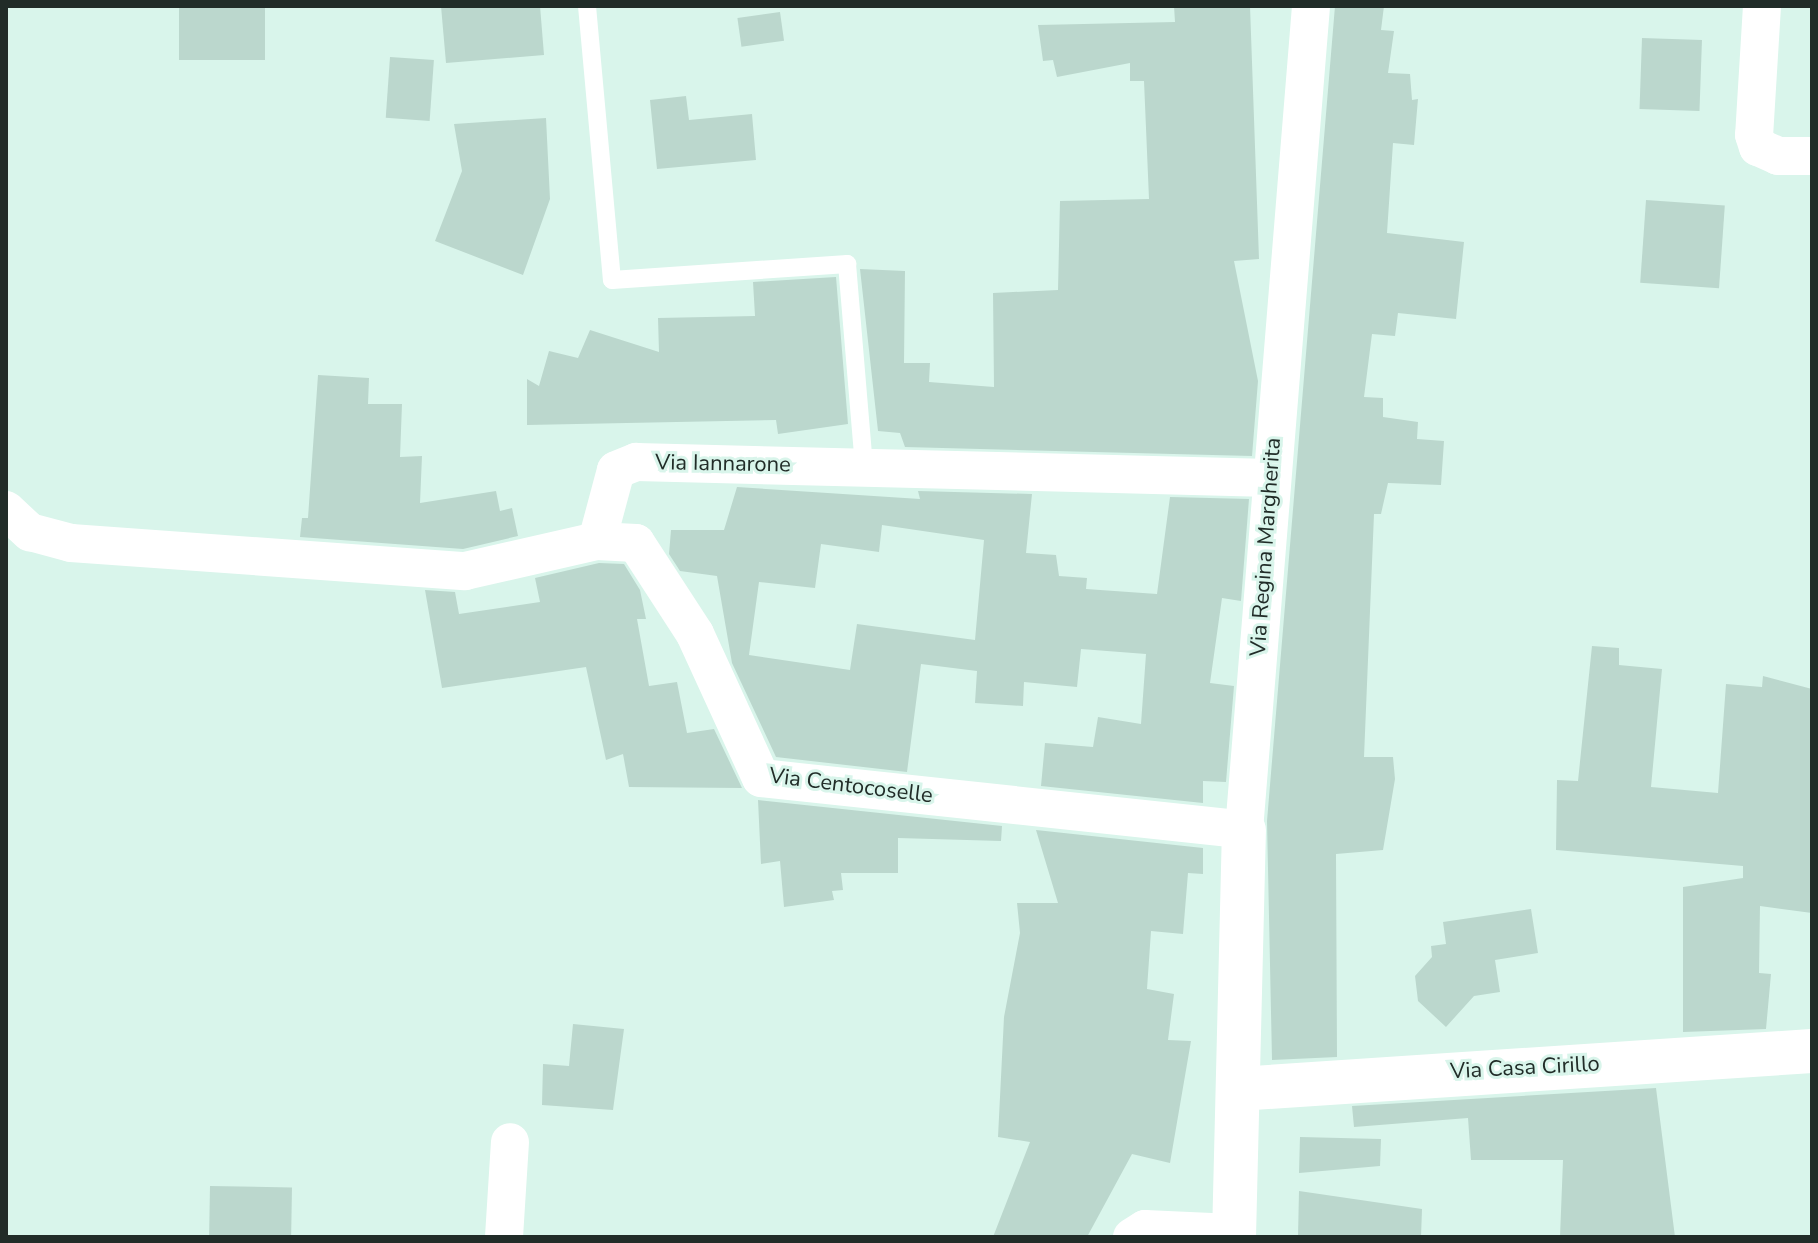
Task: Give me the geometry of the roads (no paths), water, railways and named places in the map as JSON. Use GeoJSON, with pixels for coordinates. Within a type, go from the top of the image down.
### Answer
{"type":"FeatureCollection","features":[{"type":"Feature","properties":{"kind":"street","name":"Via Regina Margherita"},"geometry":{"type":"LineString","coordinates":[[1234,1235],[1244,830],[1311,6]]}},
{"type":"Feature","properties":{"kind":"street"},"geometry":{"type":"LineString","coordinates":[[1762,6],[1754,135],[1758,147],[1778,156],[1812,156]]}},
{"type":"Feature","properties":{"kind":"street","name":"Via Iannarone"},"geometry":{"type":"LineString","coordinates":[[597,541],[616,470],[636,462],[1271,478]]}},
{"type":"Feature","properties":{"kind":"street"},"geometry":{"type":"LineString","coordinates":[[6,510],[30,532],[71,543],[465,571],[597,541]]}},
{"type":"Feature","properties":{"kind":"street","name":"Via Centocoselle"},"geometry":{"type":"LineString","coordinates":[[597,541],[645,549],[695,634],[761,778],[1244,830]]}},
{"type":"Feature","properties":{"kind":"street","name":"Via Casa Cirillo"},"geometry":{"type":"LineString","coordinates":[[1238,1089],[1812,1051]]}},
{"type":"Feature","properties":{"kind":"street"},"geometry":{"type":"LineString","coordinates":[[504,1237],[510,1142]]}},
{"type":"Feature","properties":{"kind":"street"},"geometry":{"type":"LineString","coordinates":[[1132,1237],[1145,1229],[1234,1235]]}},
{"type":"Feature","properties":{"kind":"lane"},"geometry":{"type":"LineString","coordinates":[[587,6],[612,280],[847,264],[864,467]]}}]}
